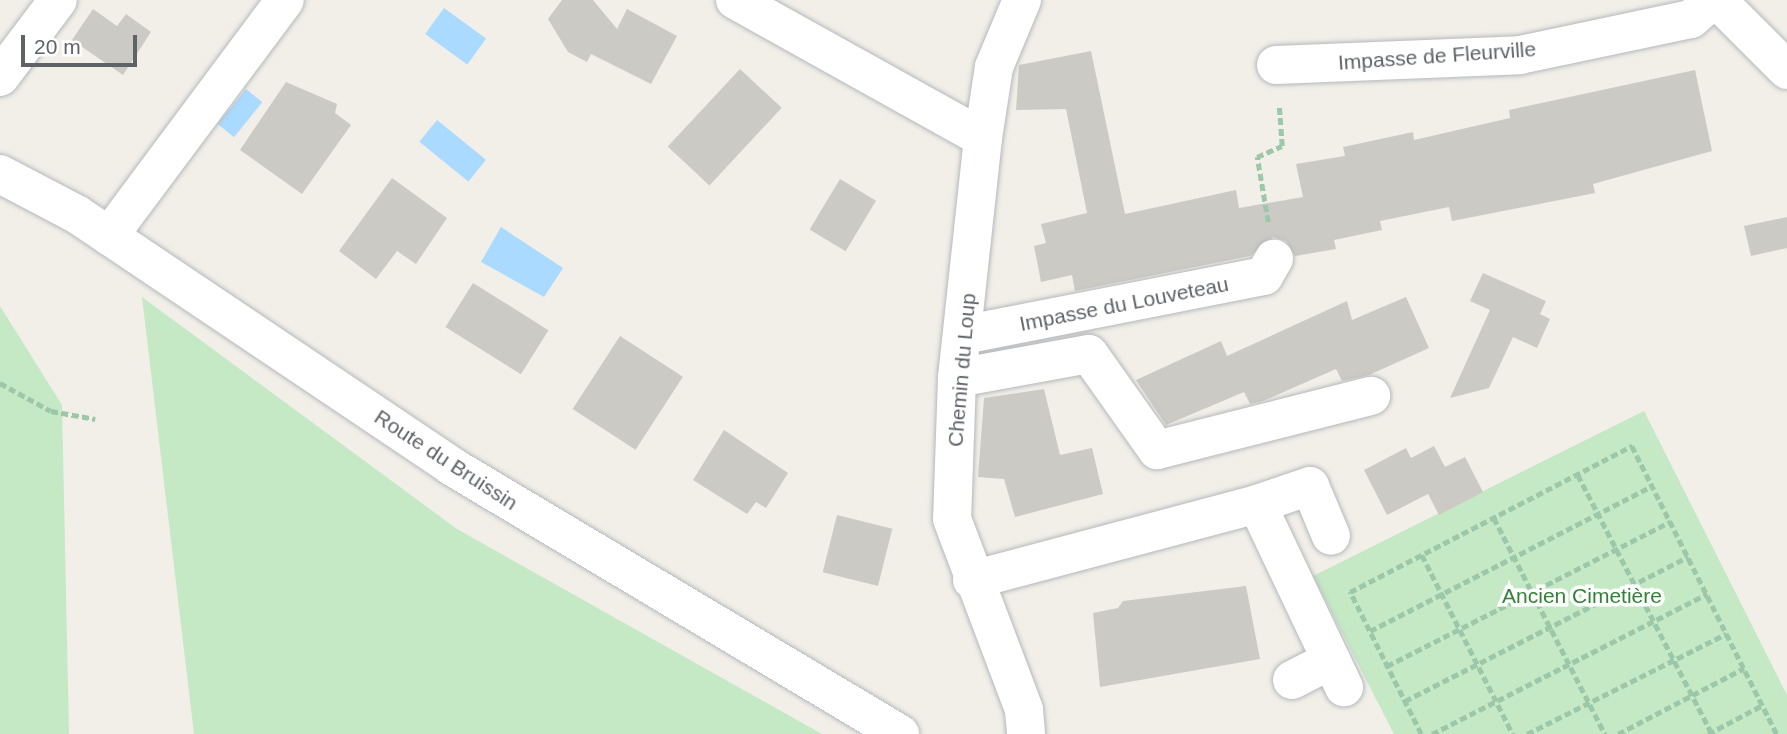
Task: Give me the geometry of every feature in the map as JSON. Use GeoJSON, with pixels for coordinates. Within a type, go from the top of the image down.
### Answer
{"type":"FeatureCollection","features":[{"type":"Feature","properties":{"kind":"street"},"geometry":{"type":"LineString","coordinates":[[0,77],[58,0]]}},
{"type":"Feature","properties":{"kind":"street"},"geometry":{"type":"LineString","coordinates":[[109,236],[285,0]]}},
{"type":"Feature","properties":{"kind":"street"},"geometry":{"type":"LineString","coordinates":[[736,0],[983,138]]}},
{"type":"Feature","properties":{"kind":"street","name":"Chemin du Loup"},"geometry":{"type":"LineString","coordinates":[[1022,0],[1009,18],[994,67],[983,138],[964,335],[957,378],[952,519],[972,580],[1024,710],[1026,734]]}},
{"type":"Feature","properties":{"kind":"street"},"geometry":{"type":"LineString","coordinates":[[1715,0],[1787,70]]}},
{"type":"Feature","properties":{"kind":"street","name":"Impasse de Fleurville"},"geometry":{"type":"LineString","coordinates":[[1276,65],[1520,55],[1691,19],[1715,0]]}},
{"type":"Feature","properties":{"kind":"street","name":"Route du Bruissin"},"geometry":{"type":"LineString","coordinates":[[0,174],[109,236],[452,466],[900,734]]}},
{"type":"Feature","properties":{"kind":"street","name":"Impasse du Louveteau"},"geometry":{"type":"LineString","coordinates":[[964,335],[1265,276],[1274,259]]}},
{"type":"Feature","properties":{"kind":"street"},"geometry":{"type":"LineString","coordinates":[[957,378],[1090,354],[1157,450],[1371,396]]}},
{"type":"Feature","properties":{"kind":"street"},"geometry":{"type":"LineString","coordinates":[[972,580],[1256,504],[1310,486],[1331,536]]}},
{"type":"Feature","properties":{"kind":"street"},"geometry":{"type":"LineString","coordinates":[[1256,504],[1337,673],[1292,680]]}},
{"type":"Feature","properties":{"kind":"path"},"geometry":{"type":"LineString","coordinates":[[1274,259],[1257,158],[1282,146],[1276,65]]}},
{"type":"Feature","properties":{"kind":"path"},"geometry":{"type":"LineString","coordinates":[[0,383],[51,411],[95,419]]}},
{"type":"Feature","properties":{"kind":"path"},"geometry":{"type":"LineString","coordinates":[[1421,734],[1350,592],[1632,446],[1777,734]]}},
{"type":"Feature","properties":{"kind":"path"},"geometry":{"type":"LineString","coordinates":[[1578,475],[1710,733],[1763,705]]}},
{"type":"Feature","properties":{"kind":"path"},"geometry":{"type":"LineString","coordinates":[[1370,631],[1652,486]]}},
{"type":"Feature","properties":{"kind":"path"},"geometry":{"type":"LineString","coordinates":[[1494,518],[1605,734]]}},
{"type":"Feature","properties":{"kind":"path"},"geometry":{"type":"LineString","coordinates":[[1387,666],[1531,590],[1670,522]]}},
{"type":"Feature","properties":{"kind":"path"},"geometry":{"type":"LineString","coordinates":[[1422,555],[1513,734]]}},
{"type":"Feature","properties":{"kind":"path"},"geometry":{"type":"LineString","coordinates":[[1405,701],[1688,557]]}},
{"type":"Feature","properties":{"kind":"path"},"geometry":{"type":"LineString","coordinates":[[1432,734],[1707,594]]}},
{"type":"Feature","properties":{"kind":"path"},"geometry":{"type":"LineString","coordinates":[[1527,734],[1727,634]]}},
{"type":"Feature","properties":{"kind":"path"},"geometry":{"type":"LineString","coordinates":[[1618,734],[1744,668]]}},
{"type":"Feature","properties":{"kind":"green space"},"geometry":{"type":"Polygon","coordinates":[[[142,297],[457,529],[822,734],[194,734],[142,297]]]}},
{"type":"Feature","properties":{"kind":"green space"},"geometry":{"type":"Polygon","coordinates":[[[0,306],[62,405],[69,734],[0,734],[0,306]]]}},
{"type":"Feature","properties":{"kind":"green space","name":"Ancien Cimetière"},"geometry":{"type":"Polygon","coordinates":[[[1644,411],[1787,695],[1787,734],[1394,734],[1313,576],[1644,411]]]}},
{"type":"Feature","properties":{"kind":"water"},"geometry":{"type":"Polygon","coordinates":[[[444,8],[486,39],[467,64],[425,34],[444,8]]]}},
{"type":"Feature","properties":{"kind":"water"},"geometry":{"type":"Polygon","coordinates":[[[246,89],[262,102],[234,137],[218,124],[246,89]]]}},
{"type":"Feature","properties":{"kind":"water"},"geometry":{"type":"Polygon","coordinates":[[[437,120],[486,160],[468,181],[419,142],[437,120]]]}},
{"type":"Feature","properties":{"kind":"water"},"geometry":{"type":"Polygon","coordinates":[[[501,227],[563,268],[544,297],[481,262],[501,227]]]}},
{"type":"Feature","properties":{"kind":"building"},"geometry":{"type":"Polygon","coordinates":[[[562,0],[593,0],[617,29],[627,9],[677,36],[651,84],[591,54],[587,62],[568,52],[548,19],[562,0]]]}},
{"type":"Feature","properties":{"kind":"building"},"geometry":{"type":"Polygon","coordinates":[[[93,9],[117,26],[126,14],[151,32],[123,75],[72,40],[93,9]]]}},
{"type":"Feature","properties":{"kind":"building"},"geometry":{"type":"Polygon","coordinates":[[[1091,51],[1125,214],[1236,190],[1239,208],[1303,197],[1296,164],[1345,156],[1343,147],[1413,132],[1414,140],[1510,118],[1509,110],[1695,70],[1712,151],[1593,184],[1595,193],[1452,221],[1449,207],[1380,221],[1382,230],[1334,240],[1336,249],[1295,256],[1286,241],[1273,237],[1250,256],[1075,291],[1072,275],[1041,282],[1034,246],[1046,243],[1041,224],[1087,213],[1066,109],[1016,110],[1019,65],[1091,51]]]}},
{"type":"Feature","properties":{"kind":"building"},"geometry":{"type":"Polygon","coordinates":[[[740,69],[782,108],[709,185],[668,147],[740,69]]]}},
{"type":"Feature","properties":{"kind":"building"},"geometry":{"type":"Polygon","coordinates":[[[286,82],[337,104],[335,113],[351,125],[302,194],[240,150],[286,82]]]}},
{"type":"Feature","properties":{"kind":"building"},"geometry":{"type":"Polygon","coordinates":[[[392,178],[447,218],[416,264],[397,251],[376,279],[339,251],[392,178]]]}},
{"type":"Feature","properties":{"kind":"building"},"geometry":{"type":"Polygon","coordinates":[[[840,179],[876,201],[846,251],[810,230],[840,179]]]}},
{"type":"Feature","properties":{"kind":"building"},"geometry":{"type":"Polygon","coordinates":[[[1787,217],[1787,248],[1751,256],[1744,226],[1787,217]]]}},
{"type":"Feature","properties":{"kind":"building"},"geometry":{"type":"Polygon","coordinates":[[[1483,273],[1546,301],[1540,314],[1550,319],[1537,348],[1513,337],[1489,388],[1450,398],[1490,310],[1470,301],[1483,273]]]}},
{"type":"Feature","properties":{"kind":"building"},"geometry":{"type":"Polygon","coordinates":[[[473,283],[548,330],[521,374],[445,327],[473,283]]]}},
{"type":"Feature","properties":{"kind":"building"},"geometry":{"type":"Polygon","coordinates":[[[1406,297],[1429,348],[1369,375],[1342,381],[1336,369],[1263,401],[1250,404],[1244,392],[1166,425],[1136,380],[1221,341],[1227,356],[1347,301],[1352,320],[1406,297]]]}},
{"type":"Feature","properties":{"kind":"building"},"geometry":{"type":"Polygon","coordinates":[[[620,336],[683,377],[636,450],[573,409],[620,336]]]}},
{"type":"Feature","properties":{"kind":"building"},"geometry":{"type":"Polygon","coordinates":[[[1044,389],[1060,455],[1092,448],[1103,494],[1015,517],[1004,479],[978,477],[984,398],[1044,389]]]}},
{"type":"Feature","properties":{"kind":"building"},"geometry":{"type":"Polygon","coordinates":[[[724,430],[788,473],[766,508],[756,502],[747,514],[693,480],[724,430]]]}},
{"type":"Feature","properties":{"kind":"building"},"geometry":{"type":"Polygon","coordinates":[[[1434,446],[1445,467],[1465,457],[1483,492],[1439,515],[1428,494],[1387,515],[1364,470],[1406,448],[1411,458],[1434,446]]]}},
{"type":"Feature","properties":{"kind":"building"},"geometry":{"type":"Polygon","coordinates":[[[837,515],[892,529],[878,586],[823,572],[837,515]]]}},
{"type":"Feature","properties":{"kind":"building"},"geometry":{"type":"Polygon","coordinates":[[[1246,586],[1260,659],[1100,687],[1093,613],[1118,608],[1123,601],[1246,586]]]}}]}
